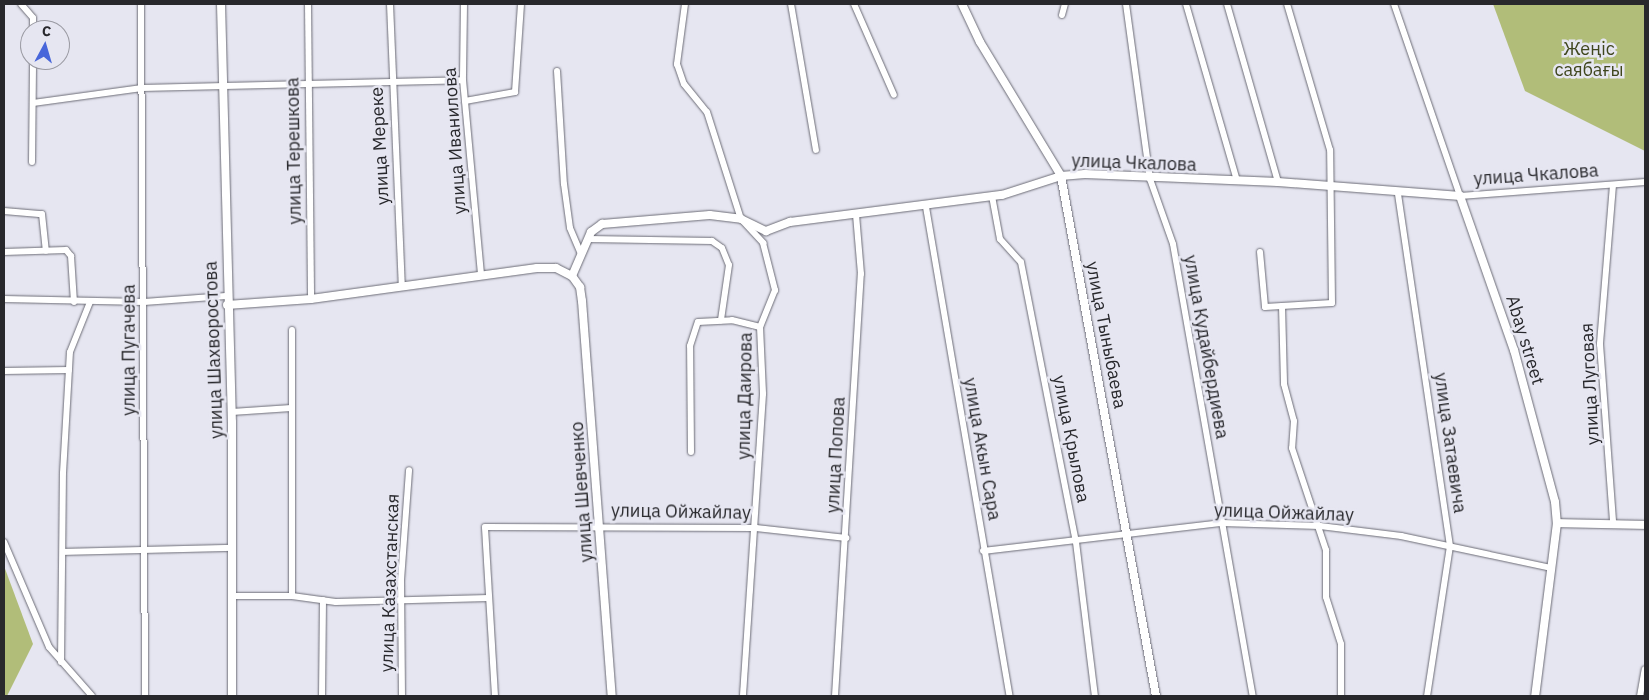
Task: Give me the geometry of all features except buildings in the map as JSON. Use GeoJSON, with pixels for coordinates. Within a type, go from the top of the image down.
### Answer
{"type":"FeatureCollection","features":[{"type":"Feature","properties":{"kind":"street"},"geometry":{"type":"LineString","coordinates":[[20,4],[33,20]]}},
{"type":"Feature","properties":{"kind":"street","name":"улица Пугачева"},"geometry":{"type":"LineString","coordinates":[[140,4],[144,302],[145,696]]}},
{"type":"Feature","properties":{"kind":"street","name":"улица Шахворостова"},"geometry":{"type":"LineString","coordinates":[[221,4],[226,296],[231,412],[232,696]]}},
{"type":"Feature","properties":{"kind":"street","name":"улица Терешкова"},"geometry":{"type":"LineString","coordinates":[[308,4],[311,299]]}},
{"type":"Feature","properties":{"kind":"street","name":"улица Мереке"},"geometry":{"type":"LineString","coordinates":[[390,4],[402,287]]}},
{"type":"Feature","properties":{"kind":"street","name":"улица Иванилова"},"geometry":{"type":"LineString","coordinates":[[464,4],[463,80],[481,275]]}},
{"type":"Feature","properties":{"kind":"street"},"geometry":{"type":"LineString","coordinates":[[465,101],[515,92],[521,4]]}},
{"type":"Feature","properties":{"kind":"street","name":"улица Даирова"},"geometry":{"type":"LineString","coordinates":[[685,4],[677,64],[684,84],[707,112],[741,219],[763,243],[772,270],[775,290],[760,327],[763,394],[756,528],[743,696]]}},
{"type":"Feature","properties":{"kind":"street"},"geometry":{"type":"LineString","coordinates":[[791,4],[816,150]]}},
{"type":"Feature","properties":{"kind":"street"},"geometry":{"type":"LineString","coordinates":[[854,4],[894,95]]}},
{"type":"Feature","properties":{"kind":"street","name":"улица Тыныбаева"},"geometry":{"type":"LineString","coordinates":[[962,4],[980,42],[1061,176],[1129,536],[1156,696]]}},
{"type":"Feature","properties":{"kind":"street"},"geometry":{"type":"LineString","coordinates":[[1062,15],[1065,4]]}},
{"type":"Feature","properties":{"kind":"street","name":"улица Кудайбердиева"},"geometry":{"type":"LineString","coordinates":[[1126,4],[1150,179],[1173,244],[1253,696]]}},
{"type":"Feature","properties":{"kind":"street"},"geometry":{"type":"LineString","coordinates":[[1186,4],[1237,181]]}},
{"type":"Feature","properties":{"kind":"street"},"geometry":{"type":"LineString","coordinates":[[1227,4],[1278,182]]}},
{"type":"Feature","properties":{"kind":"street"},"geometry":{"type":"LineString","coordinates":[[1260,252],[1265,307],[1332,302],[1332,187],[1330,150],[1287,4]]}},
{"type":"Feature","properties":{"kind":"street","name":"Abay street"},"geometry":{"type":"LineString","coordinates":[[1394,4],[1514,350],[1555,502],[1558,523],[1535,696]]}},
{"type":"Feature","properties":{"kind":"street"},"geometry":{"type":"LineString","coordinates":[[32,162],[33,70]]}},
{"type":"Feature","properties":{"kind":"street"},"geometry":{"type":"LineString","coordinates":[[557,71],[564,184],[570,228],[581,254]]}},
{"type":"Feature","properties":{"kind":"street"},"geometry":{"type":"LineString","coordinates":[[33,103],[142,88],[463,80]]}},
{"type":"Feature","properties":{"kind":"street","name":"улица Чкалова"},"geometry":{"type":"LineString","coordinates":[[572,276],[588,239],[602,224],[710,215],[741,219],[766,231],[790,222],[926,207],[992,196],[1061,176],[1085,174],[1150,179],[1278,182],[1398,194],[1460,196],[1645,182]]}},
{"type":"Feature","properties":{"kind":"street","name":"улица Луговая"},"geometry":{"type":"LineString","coordinates":[[1613,184],[1600,344],[1613,523]]}},
{"type":"Feature","properties":{"kind":"street","name":"улица Затаевича"},"geometry":{"type":"LineString","coordinates":[[1398,194],[1450,546],[1427,696]]}},
{"type":"Feature","properties":{"kind":"street","name":"улица Крылова"},"geometry":{"type":"LineString","coordinates":[[992,196],[1000,240],[1021,262],[1076,542],[1095,696]]}},
{"type":"Feature","properties":{"kind":"street","name":"улица Акын Сара"},"geometry":{"type":"LineString","coordinates":[[926,207],[983,551],[1010,696]]}},
{"type":"Feature","properties":{"kind":"street"},"geometry":{"type":"LineString","coordinates":[[4,210],[42,214],[46,250]]}},
{"type":"Feature","properties":{"kind":"street","name":"улица Попова"},"geometry":{"type":"LineString","coordinates":[[835,696],[862,274],[856,215]]}},
{"type":"Feature","properties":{"kind":"street"},"geometry":{"type":"LineString","coordinates":[[588,239],[712,241],[722,248],[729,265],[721,320]]}},
{"type":"Feature","properties":{"kind":"street"},"geometry":{"type":"LineString","coordinates":[[4,252],[66,250],[71,256],[74,302]]}},
{"type":"Feature","properties":{"kind":"street"},"geometry":{"type":"LineString","coordinates":[[227,305],[311,299],[481,275],[556,268],[572,276]]}},
{"type":"Feature","properties":{"kind":"street","name":"улица Шевченко"},"geometry":{"type":"LineString","coordinates":[[572,276],[580,286],[612,696]]}},
{"type":"Feature","properties":{"kind":"street"},"geometry":{"type":"LineString","coordinates":[[4,299],[144,302],[226,296]]}},
{"type":"Feature","properties":{"kind":"street"},"geometry":{"type":"LineString","coordinates":[[61,662],[63,473],[70,352],[90,302]]}},
{"type":"Feature","properties":{"kind":"street"},"geometry":{"type":"LineString","coordinates":[[1282,306],[1284,384],[1294,421],[1292,448],[1320,526],[1326,550],[1326,597],[1341,644],[1341,696]]}},
{"type":"Feature","properties":{"kind":"street"},"geometry":{"type":"LineString","coordinates":[[691,452],[693,333],[698,322],[721,320],[760,327]]}},
{"type":"Feature","properties":{"kind":"street"},"geometry":{"type":"LineString","coordinates":[[292,330],[292,596]]}},
{"type":"Feature","properties":{"kind":"street"},"geometry":{"type":"LineString","coordinates":[[4,371],[69,370]]}},
{"type":"Feature","properties":{"kind":"street"},"geometry":{"type":"LineString","coordinates":[[231,412],[292,408]]}},
{"type":"Feature","properties":{"kind":"street","name":"улица Казахстанская"},"geometry":{"type":"LineString","coordinates":[[402,696],[402,600],[409,470]]}},
{"type":"Feature","properties":{"kind":"street","name":"улица Ойжайлау"},"geometry":{"type":"LineString","coordinates":[[983,551],[1129,536],[1222,523],[1320,526],[1450,546],[1551,568]]}},
{"type":"Feature","properties":{"kind":"street"},"geometry":{"type":"LineString","coordinates":[[1558,523],[1645,525]]}},
{"type":"Feature","properties":{"kind":"street","name":"улица Ойжайлау"},"geometry":{"type":"LineString","coordinates":[[489,598],[485,527],[756,528],[846,538]]}},
{"type":"Feature","properties":{"kind":"street"},"geometry":{"type":"LineString","coordinates":[[4,542],[50,647],[92,696]]}},
{"type":"Feature","properties":{"kind":"street"},"geometry":{"type":"LineString","coordinates":[[63,552],[232,548]]}},
{"type":"Feature","properties":{"kind":"street"},"geometry":{"type":"LineString","coordinates":[[232,596],[292,596],[323,600],[489,598],[495,696]]}},
{"type":"Feature","properties":{"kind":"street"},"geometry":{"type":"LineString","coordinates":[[322,696],[323,600]]}},
{"type":"Feature","properties":{"kind":"street"},"geometry":{"type":"LineString","coordinates":[[1640,696],[1645,669]]}},
{"type":"Feature","properties":{"kind":"green space","name":"Жеңіс саябағы"},"geometry":{"type":"Polygon","coordinates":[[[1493,4],[1645,4],[1645,151],[1525,91],[1493,4]]]}},
{"type":"Feature","properties":{"kind":"green space"},"geometry":{"type":"Polygon","coordinates":[[[4,566],[33,644],[7,696],[4,696],[4,566]]]}}]}
